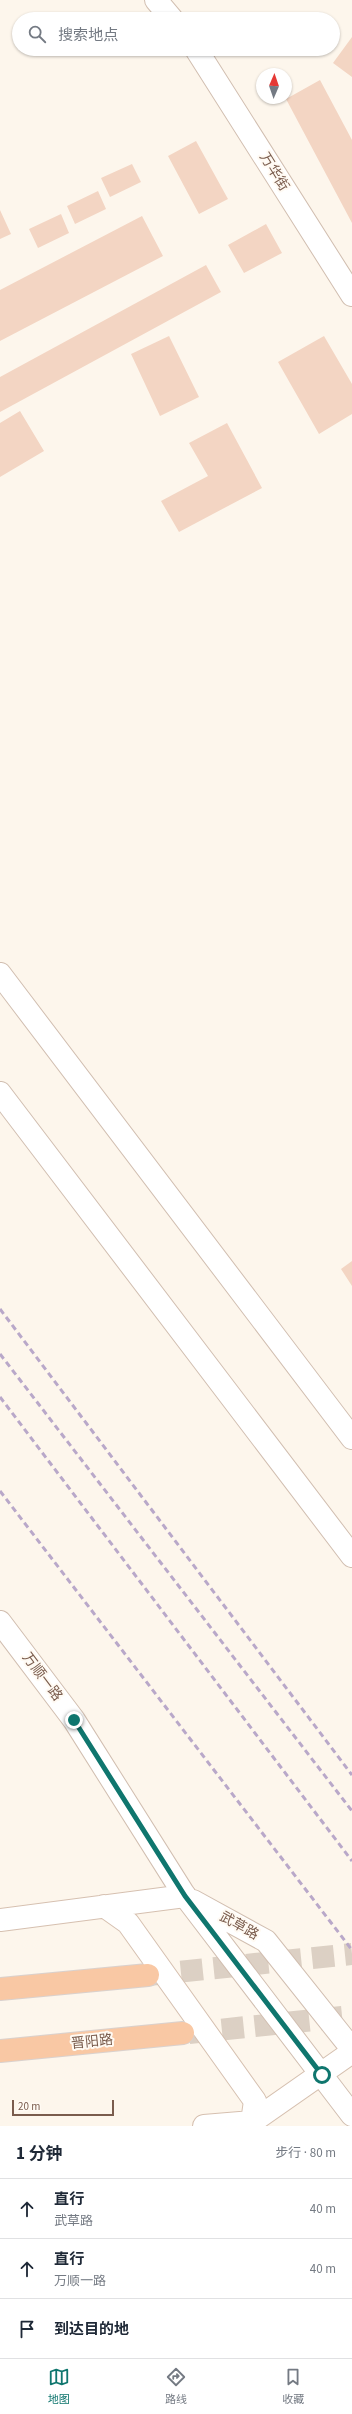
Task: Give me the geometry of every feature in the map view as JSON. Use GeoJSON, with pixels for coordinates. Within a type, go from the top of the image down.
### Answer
{"type":"FeatureCollection","features":[{"type":"Feature","properties":{"kind":"highway"},"geometry":{"type":"LineString","coordinates":[[0,1989],[148,1975]]}},
{"type":"Feature","properties":{"kind":"highway","name":"晋阳路"},"geometry":{"type":"LineString","coordinates":[[0,2051],[183,2033]]}},
{"type":"Feature","properties":{"kind":"street"},"geometry":{"type":"LineString","coordinates":[[156,0],[166,12]]}},
{"type":"Feature","properties":{"kind":"street","name":"万华街"},"geometry":{"type":"LineString","coordinates":[[200,56],[352,295]]}},
{"type":"Feature","properties":{"kind":"street"},"geometry":{"type":"LineString","coordinates":[[0,974],[352,1438]]}},
{"type":"Feature","properties":{"kind":"street"},"geometry":{"type":"LineString","coordinates":[[0,1093],[352,1556]]}},
{"type":"Feature","properties":{"kind":"street","name":"万顺一路"},"geometry":{"type":"LineString","coordinates":[[0,1622],[74,1720],[185,1896]]}},
{"type":"Feature","properties":{"kind":"street"},"geometry":{"type":"LineString","coordinates":[[0,1920],[185,1896]]}},
{"type":"Feature","properties":{"kind":"street","name":"武草路"},"geometry":{"type":"LineString","coordinates":[[185,1896],[266,1941],[352,2049]]}},
{"type":"Feature","properties":{"kind":"street","name":"武草路"},"geometry":{"type":"LineString","coordinates":[[185,1896],[352,2115]]}},
{"type":"Feature","properties":{"kind":"street"},"geometry":{"type":"LineString","coordinates":[[104,1906],[128,1923],[255,2101],[252,2122]]}},
{"type":"Feature","properties":{"kind":"street"},"geometry":{"type":"LineString","coordinates":[[204,2126],[252,2122],[322,2075],[352,2052]]}},
{"type":"Feature","properties":{"kind":"building"},"geometry":{"type":"Polygon","coordinates":[[[352,37],[352,77],[333,63],[338,56],[340,56],[340,53],[352,37]]]}},
{"type":"Feature","properties":{"kind":"building"},"geometry":{"type":"Polygon","coordinates":[[[320,80],[352,140],[352,223],[289,104],[292,104],[292,96],[320,80]]]}},
{"type":"Feature","properties":{"kind":"building"},"geometry":{"type":"Polygon","coordinates":[[[196,141],[228,199],[199,214],[168,156],[196,141]]]}},
{"type":"Feature","properties":{"kind":"building"},"geometry":{"type":"Polygon","coordinates":[[[132,164],[141,182],[110,197],[101,178],[132,164]]]}},
{"type":"Feature","properties":{"kind":"building"},"geometry":{"type":"Polygon","coordinates":[[[98,191],[106,209],[75,224],[67,206],[98,191]]]}},
{"type":"Feature","properties":{"kind":"building"},"geometry":{"type":"Polygon","coordinates":[[[0,210],[11,234],[0,239],[0,210]]]}},
{"type":"Feature","properties":{"kind":"building"},"geometry":{"type":"Polygon","coordinates":[[[61,214],[69,233],[38,248],[29,229],[61,214]]]}},
{"type":"Feature","properties":{"kind":"building"},"geometry":{"type":"Polygon","coordinates":[[[142,216],[163,256],[0,341],[0,290],[142,216]]]}},
{"type":"Feature","properties":{"kind":"building"},"geometry":{"type":"Polygon","coordinates":[[[266,224],[282,253],[244,273],[228,245],[266,224]]]}},
{"type":"Feature","properties":{"kind":"building"},"geometry":{"type":"Polygon","coordinates":[[[206,265],[221,292],[0,412],[0,377],[206,265]]]}},
{"type":"Feature","properties":{"kind":"building"},"geometry":{"type":"Polygon","coordinates":[[[169,336],[199,397],[160,416],[131,354],[169,336]]]}},
{"type":"Feature","properties":{"kind":"building"},"geometry":{"type":"Polygon","coordinates":[[[324,336],[352,384],[352,414],[319,434],[278,362],[324,336]]]}},
{"type":"Feature","properties":{"kind":"building"},"geometry":{"type":"Polygon","coordinates":[[[20,411],[44,451],[0,477],[0,423],[20,411]]]}},
{"type":"Feature","properties":{"kind":"building"},"geometry":{"type":"Polygon","coordinates":[[[227,423],[262,488],[179,532],[161,501],[208,476],[189,443],[227,423]]]}},
{"type":"Feature","properties":{"kind":"building"},"geometry":{"type":"Polygon","coordinates":[[[352,1261],[352,1286],[341,1269],[352,1261]]]}},
{"type":"Feature","properties":{"kind":"tunnel"},"geometry":{"type":"LineString","coordinates":[[148,1975],[352,1954]]}},
{"type":"Feature","properties":{"kind":"tunnel"},"geometry":{"type":"LineString","coordinates":[[189,2033],[352,2016]]}},
{"type":"Feature","properties":{"kind":"railway"},"geometry":{"type":"LineString","coordinates":[[0,1309],[352,1775]]}},
{"type":"Feature","properties":{"kind":"railway"},"geometry":{"type":"LineString","coordinates":[[0,1354],[352,1811]]}},
{"type":"Feature","properties":{"kind":"railway"},"geometry":{"type":"LineString","coordinates":[[0,1397],[352,1861]]}},
{"type":"Feature","properties":{"kind":"railway"},"geometry":{"type":"LineString","coordinates":[[0,1491],[352,1950]]}},
{"type":"Feature","properties":{"kind":"route"},"geometry":{"type":"LineString","coordinates":[[74,1720],[185,1896],[322,2075]]}}]}
